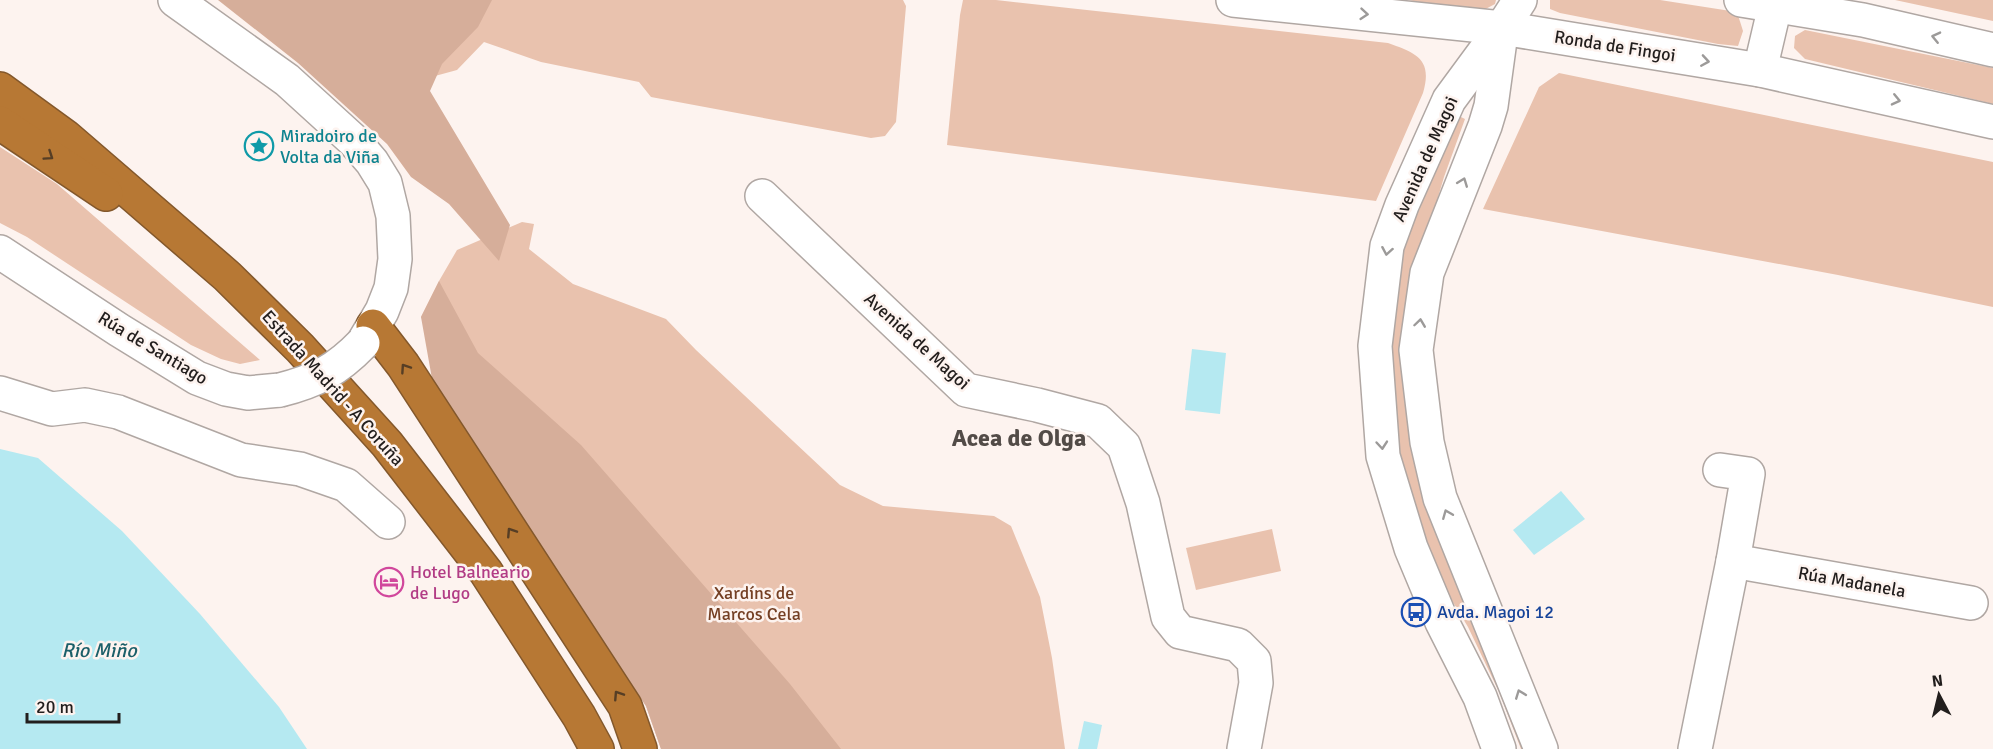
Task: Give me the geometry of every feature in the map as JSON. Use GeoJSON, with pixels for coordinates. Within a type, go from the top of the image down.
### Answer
{"type":"FeatureCollection","features":[{"type":"Feature","properties":{"kind":"highway","name":"Estrada Madrid - A Coruña"},"geometry":{"type":"LineString","coordinates":[[0,89],[66,137],[227,276],[300,348],[387,444],[486,572],[579,716],[597,749]]}},
{"type":"Feature","properties":{"kind":"highway"},"geometry":{"type":"LineString","coordinates":[[0,123],[227,276]]}},
{"type":"Feature","properties":{"kind":"highway"},"geometry":{"type":"LineString","coordinates":[[368,334],[403,365],[625,706],[640,749]]}},
{"type":"Feature","properties":{"kind":"street","name":"Rúa de Santiago"},"geometry":{"type":"LineString","coordinates":[[0,252],[197,378],[226,389],[248,393],[280,390],[307,383],[347,360],[368,334],[391,288],[395,259],[393,216],[385,183],[372,162],[354,141],[287,80],[175,0]]}},
{"type":"Feature","properties":{"kind":"street","name":"Ronda de Fingoi"},"geometry":{"type":"LineString","coordinates":[[1233,0],[1502,28],[1760,70],[1993,122]]}},
{"type":"Feature","properties":{"kind":"street"},"geometry":{"type":"LineString","coordinates":[[1520,0],[1502,28],[1488,116],[1427,273],[1416,350],[1427,442],[1440,498],[1541,749]]}},
{"type":"Feature","properties":{"kind":"street"},"geometry":{"type":"LineString","coordinates":[[1741,0],[1863,21],[1993,50]]}},
{"type":"Feature","properties":{"kind":"street"},"geometry":{"type":"LineString","coordinates":[[1760,70],[1775,6]]}},
{"type":"Feature","properties":{"kind":"street","name":"Avenida de Magoi"},"geometry":{"type":"LineString","coordinates":[[1499,749],[1480,697],[1442,622],[1408,538],[1383,456],[1375,346],[1387,246],[1402,205],[1449,100],[1502,28]]}},
{"type":"Feature","properties":{"kind":"street","name":"Avenida de Magoi"},"geometry":{"type":"LineString","coordinates":[[762,196],[966,390],[1098,421],[1124,446],[1143,503],[1168,617],[1180,632],[1238,645],[1254,661],[1256,683],[1244,749]]}},
{"type":"Feature","properties":{"kind":"street"},"geometry":{"type":"LineString","coordinates":[[0,393],[52,410],[85,405],[118,412],[241,460],[300,469],[346,485],[388,522]]}},
{"type":"Feature","properties":{"kind":"street"},"geometry":{"type":"LineString","coordinates":[[1695,749],[1748,474],[1720,470]]}},
{"type":"Feature","properties":{"kind":"street","name":"Rúa Madanela"},"geometry":{"type":"LineString","coordinates":[[1733,561],[1971,603]]}},
{"type":"Feature","properties":{"kind":"green space"},"geometry":{"type":"Polygon","coordinates":[[[282,0],[903,0],[906,6],[896,122],[885,136],[871,138],[651,97],[639,82],[541,62],[484,42],[457,70],[424,79],[282,0]]]}},
{"type":"Feature","properties":{"kind":"green space"},"geometry":{"type":"Polygon","coordinates":[[[963,0],[996,0],[1388,43],[1407,50],[1420,59],[1426,72],[1426,82],[1376,201],[947,145],[963,0]]]}},
{"type":"Feature","properties":{"kind":"green space"},"geometry":{"type":"Polygon","coordinates":[[[1408,0],[1496,0],[1495,4],[1478,13],[1408,0]]]}},
{"type":"Feature","properties":{"kind":"green space"},"geometry":{"type":"Polygon","coordinates":[[[1550,0],[1660,0],[1737,12],[1743,31],[1738,46],[1718,44],[1560,13],[1550,9],[1550,0]]]}},
{"type":"Feature","properties":{"kind":"green space"},"geometry":{"type":"Polygon","coordinates":[[[1895,0],[1993,0],[1993,21],[1895,0]]]}},
{"type":"Feature","properties":{"kind":"green space"},"geometry":{"type":"Polygon","coordinates":[[[1805,30],[1993,68],[1993,104],[1805,59],[1794,48],[1795,36],[1805,30]]]}},
{"type":"Feature","properties":{"kind":"green space"},"geometry":{"type":"Polygon","coordinates":[[[1559,73],[1993,162],[1993,307],[1838,275],[1483,209],[1539,87],[1559,73]]]}},
{"type":"Feature","properties":{"kind":"green space"},"geometry":{"type":"Polygon","coordinates":[[[1455,114],[1465,119],[1444,177],[1423,248],[1410,318],[1477,611],[1529,749],[1521,749],[1499,692],[1468,627],[1442,584],[1409,514],[1385,399],[1396,274],[1408,228],[1455,114]]]}},
{"type":"Feature","properties":{"kind":"green space"},"geometry":{"type":"Polygon","coordinates":[[[0,147],[57,184],[260,360],[240,364],[221,359],[191,345],[27,237],[0,223],[0,147]]]}},
{"type":"Feature","properties":{"kind":"green space","name":"Xardíns de Marcos Cela"},"geometry":{"type":"Polygon","coordinates":[[[522,222],[534,224],[529,249],[573,284],[666,319],[840,485],[883,506],[994,516],[1011,526],[1040,597],[1052,658],[1065,749],[661,749],[646,706],[596,630],[421,317],[457,250],[522,222]]]}},
{"type":"Feature","properties":{"kind":"green space"},"geometry":{"type":"Polygon","coordinates":[[[1272,529],[1281,571],[1196,590],[1186,548],[1272,529]]]}},
{"type":"Feature","properties":{"kind":"shaded area"},"geometry":{"type":"Polygon","coordinates":[[[218,0],[492,0],[478,27],[442,64],[430,91],[510,225],[499,261],[449,204],[411,177],[387,144],[298,63],[218,0]]]}},
{"type":"Feature","properties":{"kind":"shaded area"},"geometry":{"type":"Polygon","coordinates":[[[439,281],[478,353],[581,445],[790,684],[841,749],[661,749],[646,706],[434,390],[421,317],[439,281]]]}},
{"type":"Feature","properties":{"kind":"water"},"geometry":{"type":"Polygon","coordinates":[[[1192,349],[1226,353],[1220,414],[1185,410],[1192,349]]]}},
{"type":"Feature","properties":{"kind":"water","name":"Río Miño"},"geometry":{"type":"Polygon","coordinates":[[[0,449],[38,458],[122,531],[200,614],[279,707],[307,749],[0,749],[0,449]]]}},
{"type":"Feature","properties":{"kind":"water"},"geometry":{"type":"Polygon","coordinates":[[[1561,491],[1585,519],[1534,555],[1513,530],[1561,491]]]}},
{"type":"Feature","properties":{"kind":"water"},"geometry":{"type":"Polygon","coordinates":[[[1084,721],[1102,725],[1097,749],[1078,749],[1084,721]]]}},
{"type":"Feature","properties":{"kind":"place","name":"Miradoiro de Volta da Viña"},"geometry":{"type":"Point","coordinates":[259,146]}},
{"type":"Feature","properties":{"kind":"place","name":"Hotel Balneario de Lugo"},"geometry":{"type":"Point","coordinates":[389,582]}},
{"type":"Feature","properties":{"kind":"place","name":"Avda. Magoi 12"},"geometry":{"type":"Point","coordinates":[1416,612]}},
{"type":"Feature","properties":{"kind":"district","name":"Acea de Olga"},"geometry":{"type":"Point","coordinates":[1019,438]}}]}
